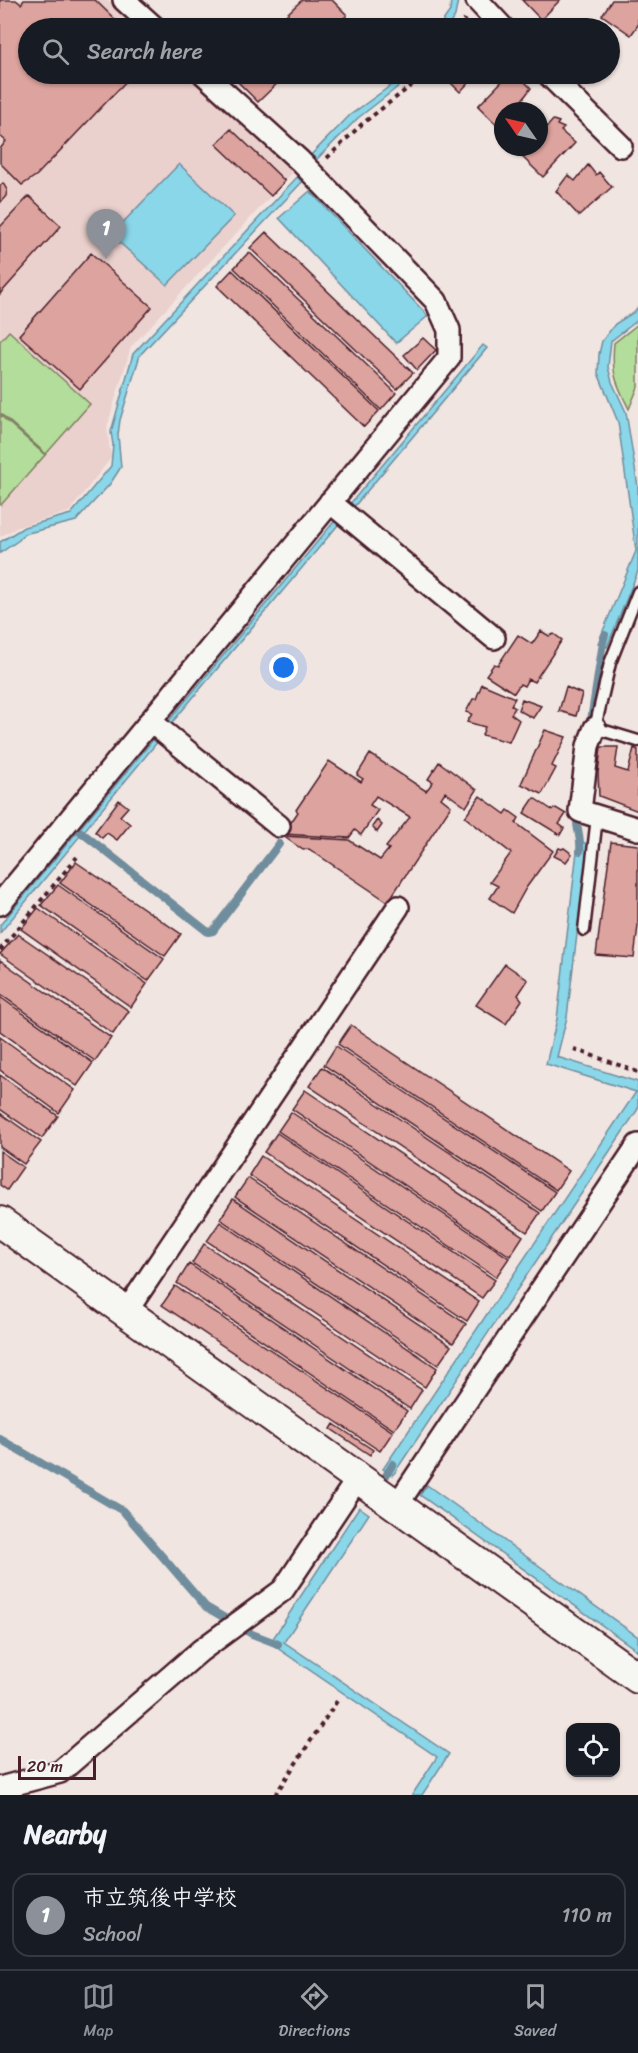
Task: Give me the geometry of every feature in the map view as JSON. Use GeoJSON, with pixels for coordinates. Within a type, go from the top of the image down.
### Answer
{"type":"FeatureCollection","features":[{"type":"Feature","properties":{"kind":"street"},"geometry":{"type":"LineString","coordinates":[[124,0],[144,18]]}},
{"type":"Feature","properties":{"kind":"street"},"geometry":{"type":"LineString","coordinates":[[477,0],[494,18]]}},
{"type":"Feature","properties":{"kind":"street"},"geometry":{"type":"LineString","coordinates":[[0,904],[449,358],[449,330],[436,301],[312,174],[215,84]]}},
{"type":"Feature","properties":{"kind":"street"},"geometry":{"type":"LineString","coordinates":[[558,84],[621,146]]}},
{"type":"Feature","properties":{"kind":"street"},"geometry":{"type":"LineString","coordinates":[[330,502],[494,638]]}},
{"type":"Feature","properties":{"kind":"street"},"geometry":{"type":"LineString","coordinates":[[150,722],[279,826]]}},
{"type":"Feature","properties":{"kind":"street"},"geometry":{"type":"LineString","coordinates":[[595,728],[588,746],[580,811],[638,829]]}},
{"type":"Feature","properties":{"kind":"street"},"geometry":{"type":"LineString","coordinates":[[126,1312],[398,907]]}},
{"type":"Feature","properties":{"kind":"street"},"geometry":{"type":"LineString","coordinates":[[397,1505],[638,1145]]}},
{"type":"Feature","properties":{"kind":"street"},"geometry":{"type":"LineString","coordinates":[[0,1221],[638,1678]]}},
{"type":"Feature","properties":{"kind":"street"},"geometry":{"type":"LineString","coordinates":[[10,1790],[60,1772],[200,1651],[283,1590],[358,1478]]}},
{"type":"Feature","properties":{"kind":"lane"},"geometry":{"type":"LineString","coordinates":[[638,592],[610,663],[595,728],[638,741]]}},
{"type":"Feature","properties":{"kind":"lane"},"geometry":{"type":"LineString","coordinates":[[584,930],[597,817]]}},
{"type":"Feature","properties":{"kind":"path"},"geometry":{"type":"LineString","coordinates":[[312,174],[362,124],[413,84]]}},
{"type":"Feature","properties":{"kind":"path"},"geometry":{"type":"LineString","coordinates":[[0,950],[77,857]]}},
{"type":"Feature","properties":{"kind":"path"},"geometry":{"type":"LineString","coordinates":[[574,1049],[638,1072]]}},
{"type":"Feature","properties":{"kind":"path"},"geometry":{"type":"LineString","coordinates":[[275,1795],[337,1701]]}},
{"type":"Feature","properties":{"kind":"shaded area"},"geometry":{"type":"Polygon","coordinates":[[[0,0],[108,0],[128,18],[18,18],[18,84],[199,84],[294,171],[131,347],[107,427],[111,458],[69,512],[18,527],[0,537],[0,0]]]}},
{"type":"Feature","properties":{"kind":"green space"},"geometry":{"type":"Polygon","coordinates":[[[638,324],[638,387],[629,409],[616,378],[613,362],[614,343],[638,324]]]}},
{"type":"Feature","properties":{"kind":"green space"},"geometry":{"type":"Polygon","coordinates":[[[9,331],[90,404],[46,454],[0,413],[0,341],[9,331]]]}},
{"type":"Feature","properties":{"kind":"green space"},"geometry":{"type":"Polygon","coordinates":[[[0,415],[45,455],[1,505],[0,504],[0,415]]]}},
{"type":"Feature","properties":{"kind":"water"},"geometry":{"type":"Polygon","coordinates":[[[451,0],[458,0],[454,18],[445,18],[450,11],[451,0]]]}},
{"type":"Feature","properties":{"kind":"water"},"geometry":{"type":"Polygon","coordinates":[[[393,84],[402,84],[358,118],[317,159],[311,155],[350,115],[393,84]]]}},
{"type":"Feature","properties":{"kind":"water"},"geometry":{"type":"Polygon","coordinates":[[[179,164],[234,216],[167,285],[111,235],[179,164]]]}},
{"type":"Feature","properties":{"kind":"water"},"geometry":{"type":"Polygon","coordinates":[[[297,177],[302,182],[140,355],[120,420],[118,435],[121,467],[110,484],[76,521],[24,534],[0,553],[0,542],[24,527],[71,514],[111,466],[113,445],[111,432],[133,354],[297,177]]]}},
{"type":"Feature","properties":{"kind":"water"},"geometry":{"type":"Polygon","coordinates":[[[310,191],[428,316],[396,343],[279,218],[310,191]]]}},
{"type":"Feature","properties":{"kind":"water"},"geometry":{"type":"Polygon","coordinates":[[[638,307],[638,320],[611,341],[608,367],[612,382],[626,412],[638,487],[638,571],[607,647],[598,643],[636,551],[618,422],[598,373],[599,354],[602,341],[615,324],[638,307]]]}},
{"type":"Feature","properties":{"kind":"water"},"geometry":{"type":"Polygon","coordinates":[[[483,345],[487,348],[352,509],[349,505],[483,345]]]}},
{"type":"Feature","properties":{"kind":"water"},"geometry":{"type":"Polygon","coordinates":[[[337,518],[338,525],[170,725],[167,723],[337,518]]]}},
{"type":"Feature","properties":{"kind":"water"},"geometry":{"type":"Polygon","coordinates":[[[156,736],[159,740],[0,933],[0,925],[156,736]]]}},
{"type":"Feature","properties":{"kind":"water"},"geometry":{"type":"Polygon","coordinates":[[[578,843],[588,843],[567,1017],[557,1057],[638,1082],[638,1109],[393,1475],[383,1469],[636,1092],[546,1064],[557,1019],[578,843]]]}},
{"type":"Feature","properties":{"kind":"water"},"geometry":{"type":"Polygon","coordinates":[[[427,1485],[638,1637],[638,1651],[420,1495],[427,1485]]]}},
{"type":"Feature","properties":{"kind":"water"},"geometry":{"type":"Polygon","coordinates":[[[359,1507],[369,1514],[284,1642],[449,1754],[422,1795],[412,1795],[437,1757],[270,1643],[359,1507]]]}},
{"type":"Feature","properties":{"kind":"building"},"geometry":{"type":"Polygon","coordinates":[[[0,0],[16,0],[21,4],[24,0],[95,0],[114,18],[18,18],[18,84],[123,84],[37,175],[22,185],[0,163],[0,149],[6,141],[0,136],[0,0]]]}},
{"type":"Feature","properties":{"kind":"building"},"geometry":{"type":"Polygon","coordinates":[[[302,0],[332,0],[347,15],[344,18],[283,18],[302,0]]]}},
{"type":"Feature","properties":{"kind":"building"},"geometry":{"type":"Polygon","coordinates":[[[522,0],[560,0],[543,18],[539,18],[522,0]]]}},
{"type":"Feature","properties":{"kind":"building"},"geometry":{"type":"Polygon","coordinates":[[[612,0],[638,0],[638,25],[631,35],[620,27],[620,18],[606,18],[602,15],[612,0]]]}},
{"type":"Feature","properties":{"kind":"building"},"geometry":{"type":"Polygon","coordinates":[[[240,84],[277,84],[258,102],[240,84]]]}},
{"type":"Feature","properties":{"kind":"building"},"geometry":{"type":"Polygon","coordinates":[[[452,84],[467,84],[460,92],[452,84]]]}},
{"type":"Feature","properties":{"kind":"building"},"geometry":{"type":"Polygon","coordinates":[[[499,84],[527,84],[531,88],[522,100],[524,102],[494,102],[494,122],[478,106],[499,84]]]}},
{"type":"Feature","properties":{"kind":"building"},"geometry":{"type":"Polygon","coordinates":[[[553,120],[559,122],[557,125],[564,128],[561,131],[575,143],[543,177],[521,156],[548,156],[548,126],[553,120]]]}},
{"type":"Feature","properties":{"kind":"building"},"geometry":{"type":"Polygon","coordinates":[[[231,129],[285,181],[271,196],[216,144],[231,129]]]}},
{"type":"Feature","properties":{"kind":"building"},"geometry":{"type":"Polygon","coordinates":[[[588,165],[596,175],[599,172],[612,187],[579,216],[556,191],[568,175],[575,181],[588,165]]]}},
{"type":"Feature","properties":{"kind":"building"},"geometry":{"type":"Polygon","coordinates":[[[3,183],[7,190],[6,196],[0,203],[0,186],[3,183]]]}},
{"type":"Feature","properties":{"kind":"building"},"geometry":{"type":"Polygon","coordinates":[[[29,196],[61,226],[0,294],[0,227],[29,196]]]}},
{"type":"Feature","properties":{"kind":"building"},"geometry":{"type":"Polygon","coordinates":[[[266,232],[413,373],[397,389],[250,248],[266,232]]]}},
{"type":"Feature","properties":{"kind":"building"},"geometry":{"type":"Polygon","coordinates":[[[249,252],[396,393],[381,410],[234,268],[249,252]]]}},
{"type":"Feature","properties":{"kind":"building"},"geometry":{"type":"Polygon","coordinates":[[[91,253],[152,307],[80,389],[19,335],[91,253]]]}},
{"type":"Feature","properties":{"kind":"building"},"geometry":{"type":"Polygon","coordinates":[[[232,270],[379,411],[364,427],[217,286],[232,270]]]}},
{"type":"Feature","properties":{"kind":"building"},"geometry":{"type":"Polygon","coordinates":[[[423,338],[436,350],[417,370],[404,355],[423,338]]]}},
{"type":"Feature","properties":{"kind":"building"},"geometry":{"type":"Polygon","coordinates":[[[541,631],[549,636],[554,634],[562,640],[534,682],[528,679],[524,686],[520,684],[514,693],[486,675],[494,664],[498,665],[518,635],[532,644],[541,631]]]}},
{"type":"Feature","properties":{"kind":"building"},"geometry":{"type":"Polygon","coordinates":[[[482,684],[515,698],[511,705],[515,708],[511,714],[519,720],[509,742],[482,735],[485,727],[467,722],[472,714],[466,712],[473,699],[476,699],[482,684]]]}},
{"type":"Feature","properties":{"kind":"building"},"geometry":{"type":"Polygon","coordinates":[[[566,687],[582,694],[576,716],[559,711],[566,687]]]}},
{"type":"Feature","properties":{"kind":"building"},"geometry":{"type":"Polygon","coordinates":[[[522,699],[541,706],[533,718],[518,710],[522,699]]]}},
{"type":"Feature","properties":{"kind":"building"},"geometry":{"type":"Polygon","coordinates":[[[545,730],[566,737],[552,766],[556,768],[542,794],[521,784],[545,730]]]}},
{"type":"Feature","properties":{"kind":"building"},"geometry":{"type":"Polygon","coordinates":[[[601,747],[618,747],[615,768],[628,772],[634,748],[638,750],[638,811],[599,796],[598,773],[601,747]]]}},
{"type":"Feature","properties":{"kind":"building"},"geometry":{"type":"Polygon","coordinates":[[[370,754],[426,791],[433,782],[428,779],[439,762],[477,790],[466,807],[445,792],[441,798],[451,806],[388,902],[309,849],[303,850],[283,836],[349,840],[380,860],[389,849],[386,847],[410,817],[376,796],[370,805],[378,810],[361,835],[355,830],[349,838],[283,834],[329,761],[361,782],[363,779],[357,775],[370,754]]]}},
{"type":"Feature","properties":{"kind":"building"},"geometry":{"type":"Polygon","coordinates":[[[480,796],[505,814],[508,810],[519,818],[516,823],[553,851],[526,888],[512,913],[490,898],[498,886],[490,882],[511,853],[465,817],[480,796]]]}},
{"type":"Feature","properties":{"kind":"building"},"geometry":{"type":"Polygon","coordinates":[[[534,798],[552,810],[556,808],[566,814],[559,824],[564,828],[560,835],[524,813],[534,798]]]}},
{"type":"Feature","properties":{"kind":"building"},"geometry":{"type":"Polygon","coordinates":[[[119,800],[128,807],[120,816],[130,824],[117,840],[107,833],[102,838],[95,832],[119,800]]]}},
{"type":"Feature","properties":{"kind":"building"},"geometry":{"type":"Polygon","coordinates":[[[377,820],[382,825],[377,832],[372,827],[377,820]]]}},
{"type":"Feature","properties":{"kind":"building"},"geometry":{"type":"Polygon","coordinates":[[[611,842],[638,845],[638,926],[634,958],[596,955],[611,842]]]}},
{"type":"Feature","properties":{"kind":"building"},"geometry":{"type":"Polygon","coordinates":[[[559,848],[564,848],[572,854],[566,862],[554,856],[559,848]]]}},
{"type":"Feature","properties":{"kind":"building"},"geometry":{"type":"Polygon","coordinates":[[[76,862],[181,934],[165,956],[60,883],[76,862]]]}},
{"type":"Feature","properties":{"kind":"building"},"geometry":{"type":"Polygon","coordinates":[[[58,885],[164,959],[148,981],[41,905],[58,885]]]}},
{"type":"Feature","properties":{"kind":"building"},"geometry":{"type":"Polygon","coordinates":[[[38,908],[147,984],[131,1007],[21,929],[38,908]]]}},
{"type":"Feature","properties":{"kind":"building"},"geometry":{"type":"Polygon","coordinates":[[[18,934],[129,1011],[113,1034],[0,954],[18,934]]]}},
{"type":"Feature","properties":{"kind":"building"},"geometry":{"type":"Polygon","coordinates":[[[0,960],[111,1038],[95,1061],[0,994],[0,960]]]}},
{"type":"Feature","properties":{"kind":"building"},"geometry":{"type":"Polygon","coordinates":[[[505,964],[528,980],[518,995],[522,1000],[506,1024],[476,1005],[505,964]]]}},
{"type":"Feature","properties":{"kind":"building"},"geometry":{"type":"Polygon","coordinates":[[[0,997],[93,1063],[77,1086],[0,1031],[0,997]]]}},
{"type":"Feature","properties":{"kind":"building"},"geometry":{"type":"Polygon","coordinates":[[[351,1025],[569,1171],[556,1190],[338,1044],[351,1025]]]}},
{"type":"Feature","properties":{"kind":"building"},"geometry":{"type":"Polygon","coordinates":[[[0,1037],[75,1090],[59,1113],[0,1070],[0,1037]]]}},
{"type":"Feature","properties":{"kind":"building"},"geometry":{"type":"Polygon","coordinates":[[[336,1046],[555,1192],[542,1211],[324,1065],[336,1046]]]}},
{"type":"Feature","properties":{"kind":"building"},"geometry":{"type":"Polygon","coordinates":[[[322,1067],[540,1213],[527,1232],[309,1086],[322,1067]]]}},
{"type":"Feature","properties":{"kind":"building"},"geometry":{"type":"Polygon","coordinates":[[[0,1075],[58,1116],[42,1138],[0,1109],[0,1075]]]}},
{"type":"Feature","properties":{"kind":"building"},"geometry":{"type":"Polygon","coordinates":[[[305,1090],[523,1236],[510,1256],[292,1109],[305,1090]]]}},
{"type":"Feature","properties":{"kind":"building"},"geometry":{"type":"Polygon","coordinates":[[[291,1112],[509,1258],[496,1277],[278,1131],[291,1112]]]}},
{"type":"Feature","properties":{"kind":"building"},"geometry":{"type":"Polygon","coordinates":[[[0,1113],[41,1142],[24,1164],[0,1147],[0,1113]]]}},
{"type":"Feature","properties":{"kind":"building"},"geometry":{"type":"Polygon","coordinates":[[[277,1133],[495,1280],[482,1298],[264,1152],[277,1133]]]}},
{"type":"Feature","properties":{"kind":"building"},"geometry":{"type":"Polygon","coordinates":[[[0,1151],[23,1167],[7,1190],[0,1185],[0,1151]]]}},
{"type":"Feature","properties":{"kind":"building"},"geometry":{"type":"Polygon","coordinates":[[[261,1156],[479,1302],[467,1321],[249,1175],[261,1156]]]}},
{"type":"Feature","properties":{"kind":"building"},"geometry":{"type":"Polygon","coordinates":[[[248,1178],[466,1324],[453,1343],[235,1197],[248,1178]]]}},
{"type":"Feature","properties":{"kind":"building"},"geometry":{"type":"Polygon","coordinates":[[[233,1199],[451,1346],[438,1365],[220,1219],[233,1199]]]}},
{"type":"Feature","properties":{"kind":"building"},"geometry":{"type":"Polygon","coordinates":[[[220,1222],[437,1368],[425,1387],[207,1241],[220,1222]]]}},
{"type":"Feature","properties":{"kind":"building"},"geometry":{"type":"Polygon","coordinates":[[[204,1244],[422,1390],[410,1409],[192,1263],[204,1244]]]}},
{"type":"Feature","properties":{"kind":"building"},"geometry":{"type":"Polygon","coordinates":[[[189,1264],[407,1411],[394,1430],[177,1283],[189,1264]]]}},
{"type":"Feature","properties":{"kind":"building"},"geometry":{"type":"Polygon","coordinates":[[[175,1286],[393,1432],[380,1451],[162,1305],[175,1286]]]}},
{"type":"Feature","properties":{"kind":"building"},"geometry":{"type":"Polygon","coordinates":[[[334,1424],[373,1450],[370,1455],[331,1429],[334,1424]]]}},
{"type":"Feature","properties":{"kind":"waterway"},"geometry":{"type":"LineString","coordinates":[[590,727],[605,635]]}},
{"type":"Feature","properties":{"kind":"waterway"},"geometry":{"type":"LineString","coordinates":[[577,813],[580,851]]}},
{"type":"Feature","properties":{"kind":"waterway"},"geometry":{"type":"LineString","coordinates":[[81,832],[208,932],[213,931],[279,844]]}},
{"type":"Feature","properties":{"kind":"waterway"},"geometry":{"type":"LineString","coordinates":[[0,1439],[123,1511],[206,1607],[252,1634],[278,1644]]}},
{"type":"Feature","properties":{"kind":"waterway"},"geometry":{"type":"LineString","coordinates":[[379,1487],[393,1464]]}},
{"type":"Feature","properties":{"kind":"place","name":"市立筑後中学校"},"geometry":{"type":"Point","coordinates":[106,259]}}]}
